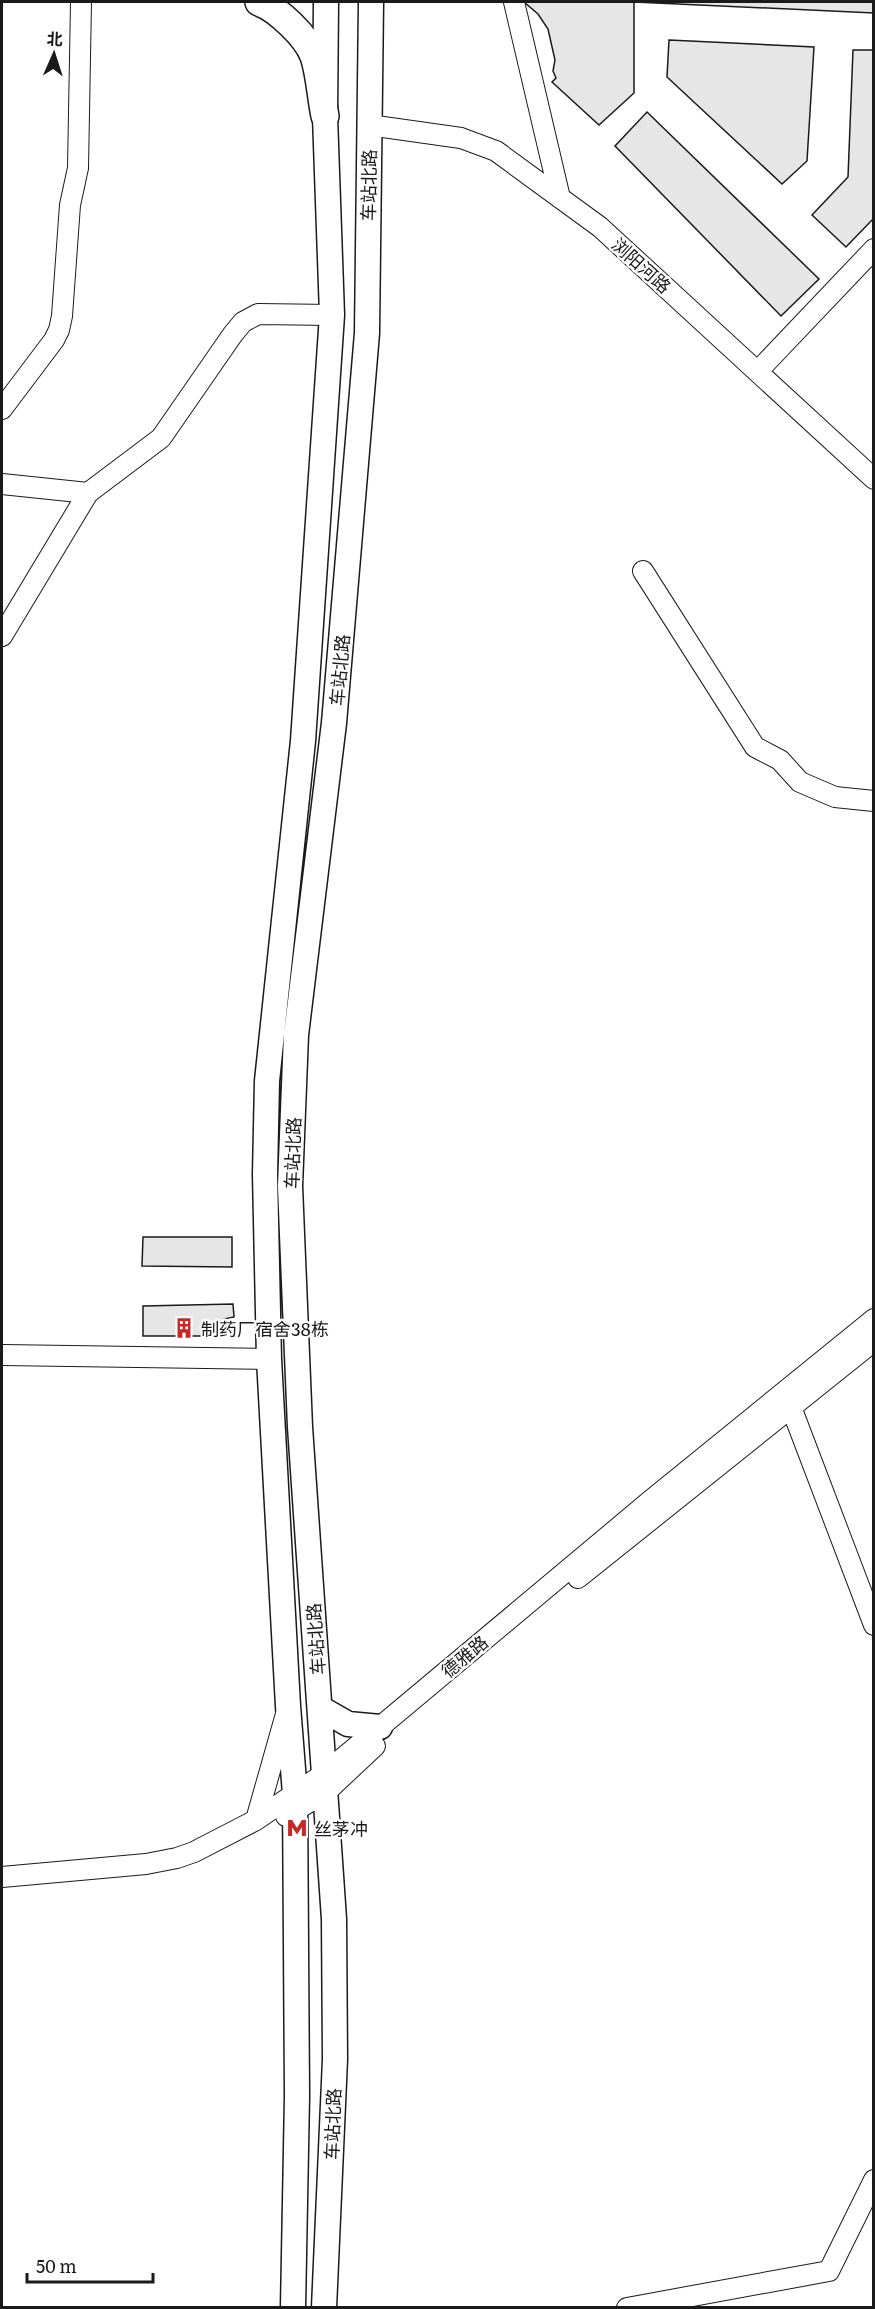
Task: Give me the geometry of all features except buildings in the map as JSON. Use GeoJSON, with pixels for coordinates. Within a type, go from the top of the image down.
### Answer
{"type":"FeatureCollection","features":[{"type":"Feature","properties":{"kind":"highway"},"geometry":{"type":"LineString","coordinates":[[259,2],[267,5],[296,30],[314,55],[325,116]]}},
{"type":"Feature","properties":{"kind":"main road","name":"车站北路"},"geometry":{"type":"LineString","coordinates":[[293,2307],[297,2096],[295,1803],[269,1359],[265,1174],[267,1081],[303,741],[333,315],[325,116],[326,2]]}},
{"type":"Feature","properties":{"kind":"main road","name":"车站北路"},"geometry":{"type":"LineString","coordinates":[[324,2307],[335,2059],[334,1919],[300,1427],[290,1186],[296,1035],[334,723],[368,333],[371,2]]}},
{"type":"Feature","properties":{"kind":"main road"},"geometry":{"type":"LineString","coordinates":[[320,1708],[348,1724],[380,1727]]}},
{"type":"Feature","properties":{"kind":"street"},"geometry":{"type":"LineString","coordinates":[[2,409],[54,340],[62,316],[70,206],[78,168],[81,2]]}},
{"type":"Feature","properties":{"kind":"street"},"geometry":{"type":"LineString","coordinates":[[514,2],[560,198]]}},
{"type":"Feature","properties":{"kind":"street","name":"浏阳河路"},"geometry":{"type":"LineString","coordinates":[[369,125],[461,138],[496,151],[600,227],[873,479]]}},
{"type":"Feature","properties":{"kind":"street"},"geometry":{"type":"LineString","coordinates":[[758,371],[873,249]]}},
{"type":"Feature","properties":{"kind":"street"},"geometry":{"type":"LineString","coordinates":[[2,636],[88,493],[161,438],[243,322],[258,314],[333,315]]}},
{"type":"Feature","properties":{"kind":"street"},"geometry":{"type":"LineString","coordinates":[[2,484],[88,493]]}},
{"type":"Feature","properties":{"kind":"street"},"geometry":{"type":"LineString","coordinates":[[644,571],[755,747],[780,760],[800,782],[836,797],[873,801]]}},
{"type":"Feature","properties":{"kind":"street","name":"德雅路"},"geometry":{"type":"LineString","coordinates":[[325,1782],[380,1727],[650,1501],[873,1319]]}},
{"type":"Feature","properties":{"kind":"street","name":"德雅路"},"geometry":{"type":"LineString","coordinates":[[2,1886],[124,1875],[179,1866],[248,1837],[325,1782],[404,1720],[873,1341]]}},
{"type":"Feature","properties":{"kind":"street"},"geometry":{"type":"LineString","coordinates":[[2,1355],[269,1359]]}},
{"type":"Feature","properties":{"kind":"street"},"geometry":{"type":"LineString","coordinates":[[791,1407],[873,1625]]}},
{"type":"Feature","properties":{"kind":"street"},"geometry":{"type":"LineString","coordinates":[[256,1820],[288,1706]]}},
{"type":"Feature","properties":{"kind":"street","name":"德雅路"},"geometry":{"type":"LineString","coordinates":[[2,1877],[146,1864],[177,1858],[295,1803]]}},
{"type":"Feature","properties":{"kind":"street"},"geometry":{"type":"LineString","coordinates":[[627,2307],[829,2271],[873,2180]]}},
{"type":"Feature","properties":{"kind":"place","name":"制药厂宿舍38栋"},"geometry":{"type":"Point","coordinates":[184,1328]}},
{"type":"Feature","properties":{"kind":"place","name":"丝茅冲"},"geometry":{"type":"Point","coordinates":[297,1828]}}]}
